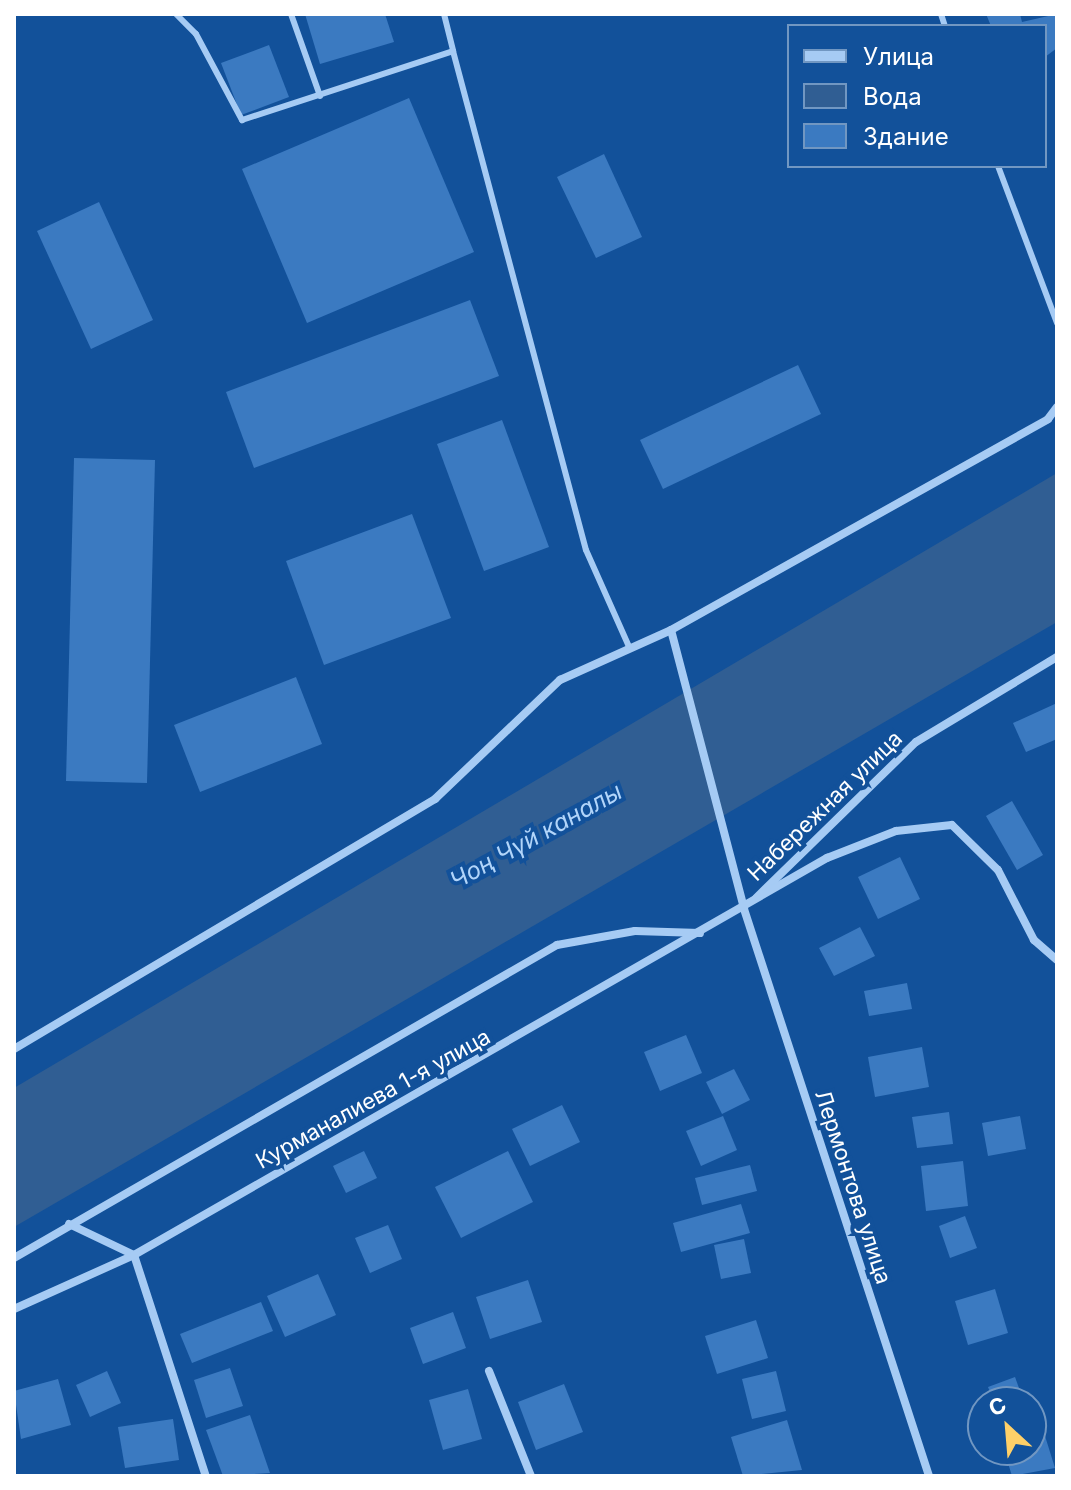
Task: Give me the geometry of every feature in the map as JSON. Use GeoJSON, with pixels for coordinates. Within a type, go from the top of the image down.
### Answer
{"type":"FeatureCollection","features":[{"type":"Feature","properties":{"kind":"street"},"geometry":{"type":"LineString","coordinates":[[14,1049],[435,799],[560,680],[671,630],[1048,419],[1057,407]]}},
{"type":"Feature","properties":{"kind":"street","name":"Лермонтова улица"},"geometry":{"type":"LineString","coordinates":[[671,630],[744,909],[929,1476]]}},
{"type":"Feature","properties":{"kind":"street","name":"Набережная улица"},"geometry":{"type":"LineString","coordinates":[[744,909],[916,742],[1057,657]]}},
{"type":"Feature","properties":{"kind":"street"},"geometry":{"type":"LineString","coordinates":[[744,909],[827,858],[896,831],[952,825],[998,870],[1034,940],[1057,960]]}},
{"type":"Feature","properties":{"kind":"street","name":"Курманалиева 1-я улица"},"geometry":{"type":"LineString","coordinates":[[14,1309],[134,1255],[744,909]]}},
{"type":"Feature","properties":{"kind":"street"},"geometry":{"type":"LineString","coordinates":[[14,1258],[69,1224],[398,1042],[557,945],[635,931],[703,933]]}},
{"type":"Feature","properties":{"kind":"street"},"geometry":{"type":"LineString","coordinates":[[69,1224],[134,1255],[206,1476]]}},
{"type":"Feature","properties":{"kind":"street"},"geometry":{"type":"LineString","coordinates":[[489,1371],[531,1476]]}},
{"type":"Feature","properties":{"kind":"lane"},"geometry":{"type":"LineString","coordinates":[[176,14],[196,34],[242,120],[453,51]]}},
{"type":"Feature","properties":{"kind":"lane"},"geometry":{"type":"LineString","coordinates":[[291,14],[320,96]]}},
{"type":"Feature","properties":{"kind":"lane"},"geometry":{"type":"LineString","coordinates":[[444,14],[586,550],[630,649]]}},
{"type":"Feature","properties":{"kind":"lane"},"geometry":{"type":"LineString","coordinates":[[999,168],[1057,323]]}},
{"type":"Feature","properties":{"kind":"water","name":"Чоң Чүй каналы"},"geometry":{"type":"Polygon","coordinates":[[[1057,473],[1057,622],[14,1227],[14,1088],[1057,473]]]}},
{"type":"Feature","properties":{"kind":"building"},"geometry":{"type":"Polygon","coordinates":[[[305,14],[385,14],[394,42],[320,64],[305,14]]]}},
{"type":"Feature","properties":{"kind":"building"},"geometry":{"type":"Polygon","coordinates":[[[986,14],[1020,14],[1022,22],[1057,14],[1057,48],[1047,56],[1047,24],[990,24],[986,14]]]}},
{"type":"Feature","properties":{"kind":"building"},"geometry":{"type":"Polygon","coordinates":[[[269,45],[289,97],[241,115],[221,63],[269,45]]]}},
{"type":"Feature","properties":{"kind":"building"},"geometry":{"type":"Polygon","coordinates":[[[409,98],[474,252],[307,323],[242,169],[409,98]]]}},
{"type":"Feature","properties":{"kind":"building"},"geometry":{"type":"Polygon","coordinates":[[[604,154],[642,237],[596,258],[557,177],[604,154]]]}},
{"type":"Feature","properties":{"kind":"building"},"geometry":{"type":"Polygon","coordinates":[[[99,202],[153,320],[91,349],[37,231],[99,202]]]}},
{"type":"Feature","properties":{"kind":"building"},"geometry":{"type":"Polygon","coordinates":[[[470,300],[499,376],[254,468],[226,392],[470,300]]]}},
{"type":"Feature","properties":{"kind":"building"},"geometry":{"type":"Polygon","coordinates":[[[798,365],[821,414],[663,489],[640,440],[798,365]]]}},
{"type":"Feature","properties":{"kind":"building"},"geometry":{"type":"Polygon","coordinates":[[[502,420],[549,547],[484,571],[437,444],[502,420]]]}},
{"type":"Feature","properties":{"kind":"building"},"geometry":{"type":"Polygon","coordinates":[[[74,458],[155,460],[147,783],[66,781],[74,458]]]}},
{"type":"Feature","properties":{"kind":"building"},"geometry":{"type":"Polygon","coordinates":[[[412,514],[451,618],[324,665],[286,561],[412,514]]]}},
{"type":"Feature","properties":{"kind":"building"},"geometry":{"type":"Polygon","coordinates":[[[296,677],[322,744],[200,792],[174,725],[296,677]]]}},
{"type":"Feature","properties":{"kind":"building"},"geometry":{"type":"Polygon","coordinates":[[[1057,703],[1057,739],[1026,752],[1013,723],[1057,703]]]}},
{"type":"Feature","properties":{"kind":"building"},"geometry":{"type":"Polygon","coordinates":[[[1012,801],[1043,855],[1017,870],[986,816],[1012,801]]]}},
{"type":"Feature","properties":{"kind":"building"},"geometry":{"type":"Polygon","coordinates":[[[900,857],[920,899],[878,919],[858,877],[900,857]]]}},
{"type":"Feature","properties":{"kind":"building"},"geometry":{"type":"Polygon","coordinates":[[[860,927],[875,956],[834,976],[819,948],[860,927]]]}},
{"type":"Feature","properties":{"kind":"building"},"geometry":{"type":"Polygon","coordinates":[[[907,983],[912,1009],[869,1016],[864,991],[907,983]]]}},
{"type":"Feature","properties":{"kind":"building"},"geometry":{"type":"Polygon","coordinates":[[[686,1035],[702,1073],[660,1091],[644,1052],[686,1035]]]}},
{"type":"Feature","properties":{"kind":"building"},"geometry":{"type":"Polygon","coordinates":[[[922,1047],[929,1087],[875,1097],[868,1057],[922,1047]]]}},
{"type":"Feature","properties":{"kind":"building"},"geometry":{"type":"Polygon","coordinates":[[[734,1069],[750,1100],[722,1114],[706,1082],[734,1069]]]}},
{"type":"Feature","properties":{"kind":"building"},"geometry":{"type":"Polygon","coordinates":[[[562,1105],[580,1142],[530,1166],[512,1129],[562,1105]]]}},
{"type":"Feature","properties":{"kind":"building"},"geometry":{"type":"Polygon","coordinates":[[[949,1112],[953,1144],[917,1148],[912,1117],[949,1112]]]}},
{"type":"Feature","properties":{"kind":"building"},"geometry":{"type":"Polygon","coordinates":[[[723,1116],[737,1150],[701,1166],[686,1131],[723,1116]]]}},
{"type":"Feature","properties":{"kind":"building"},"geometry":{"type":"Polygon","coordinates":[[[1020,1116],[1026,1149],[988,1156],[982,1123],[1020,1116]]]}},
{"type":"Feature","properties":{"kind":"building"},"geometry":{"type":"Polygon","coordinates":[[[364,1151],[377,1178],[346,1193],[333,1166],[364,1151]]]}},
{"type":"Feature","properties":{"kind":"building"},"geometry":{"type":"Polygon","coordinates":[[[508,1151],[533,1202],[461,1238],[435,1187],[508,1151]]]}},
{"type":"Feature","properties":{"kind":"building"},"geometry":{"type":"Polygon","coordinates":[[[963,1161],[968,1206],[926,1211],[921,1166],[963,1161]]]}},
{"type":"Feature","properties":{"kind":"building"},"geometry":{"type":"Polygon","coordinates":[[[750,1165],[757,1191],[702,1205],[695,1178],[750,1165]]]}},
{"type":"Feature","properties":{"kind":"building"},"geometry":{"type":"Polygon","coordinates":[[[741,1204],[750,1233],[681,1252],[673,1223],[741,1204]]]}},
{"type":"Feature","properties":{"kind":"building"},"geometry":{"type":"Polygon","coordinates":[[[965,1216],[977,1248],[950,1258],[939,1226],[965,1216]]]}},
{"type":"Feature","properties":{"kind":"building"},"geometry":{"type":"Polygon","coordinates":[[[388,1225],[402,1259],[370,1273],[355,1238],[388,1225]]]}},
{"type":"Feature","properties":{"kind":"building"},"geometry":{"type":"Polygon","coordinates":[[[744,1239],[751,1273],[721,1279],[714,1245],[744,1239]]]}},
{"type":"Feature","properties":{"kind":"building"},"geometry":{"type":"Polygon","coordinates":[[[318,1274],[336,1315],[285,1337],[267,1296],[318,1274]]]}},
{"type":"Feature","properties":{"kind":"building"},"geometry":{"type":"Polygon","coordinates":[[[528,1280],[542,1322],[490,1339],[476,1297],[528,1280]]]}},
{"type":"Feature","properties":{"kind":"building"},"geometry":{"type":"Polygon","coordinates":[[[995,1289],[1008,1333],[968,1345],[955,1301],[995,1289]]]}},
{"type":"Feature","properties":{"kind":"building"},"geometry":{"type":"Polygon","coordinates":[[[261,1302],[273,1331],[192,1363],[180,1334],[261,1302]]]}},
{"type":"Feature","properties":{"kind":"building"},"geometry":{"type":"Polygon","coordinates":[[[453,1312],[466,1348],[423,1364],[410,1328],[453,1312]]]}},
{"type":"Feature","properties":{"kind":"building"},"geometry":{"type":"Polygon","coordinates":[[[756,1320],[768,1358],[717,1374],[705,1336],[756,1320]]]}},
{"type":"Feature","properties":{"kind":"building"},"geometry":{"type":"Polygon","coordinates":[[[230,1368],[243,1406],[206,1418],[194,1380],[230,1368]]]}},
{"type":"Feature","properties":{"kind":"building"},"geometry":{"type":"Polygon","coordinates":[[[107,1371],[121,1403],[90,1417],[76,1385],[107,1371]]]}},
{"type":"Feature","properties":{"kind":"building"},"geometry":{"type":"Polygon","coordinates":[[[776,1371],[786,1411],[752,1419],[742,1379],[776,1371]]]}},
{"type":"Feature","properties":{"kind":"building"},"geometry":{"type":"Polygon","coordinates":[[[1015,1377],[1018,1386],[991,1386],[1015,1377]]]}},
{"type":"Feature","properties":{"kind":"building"},"geometry":{"type":"Polygon","coordinates":[[[58,1379],[71,1425],[21,1439],[14,1391],[58,1379]]]}},
{"type":"Feature","properties":{"kind":"building"},"geometry":{"type":"Polygon","coordinates":[[[564,1384],[583,1432],[536,1450],[518,1402],[564,1384]]]}},
{"type":"Feature","properties":{"kind":"building"},"geometry":{"type":"Polygon","coordinates":[[[468,1389],[482,1439],[443,1450],[429,1400],[468,1389]]]}},
{"type":"Feature","properties":{"kind":"building"},"geometry":{"type":"Polygon","coordinates":[[[250,1415],[270,1473],[223,1476],[206,1430],[250,1415]]]}},
{"type":"Feature","properties":{"kind":"building"},"geometry":{"type":"Polygon","coordinates":[[[173,1419],[179,1460],[125,1468],[118,1427],[173,1419]]]}},
{"type":"Feature","properties":{"kind":"building"},"geometry":{"type":"Polygon","coordinates":[[[787,1420],[802,1470],[743,1476],[731,1437],[787,1420]]]}},
{"type":"Feature","properties":{"kind":"building"},"geometry":{"type":"Polygon","coordinates":[[[1047,1442],[1055,1468],[1012,1476],[1009,1466],[1047,1466],[1047,1442]]]}}]}
